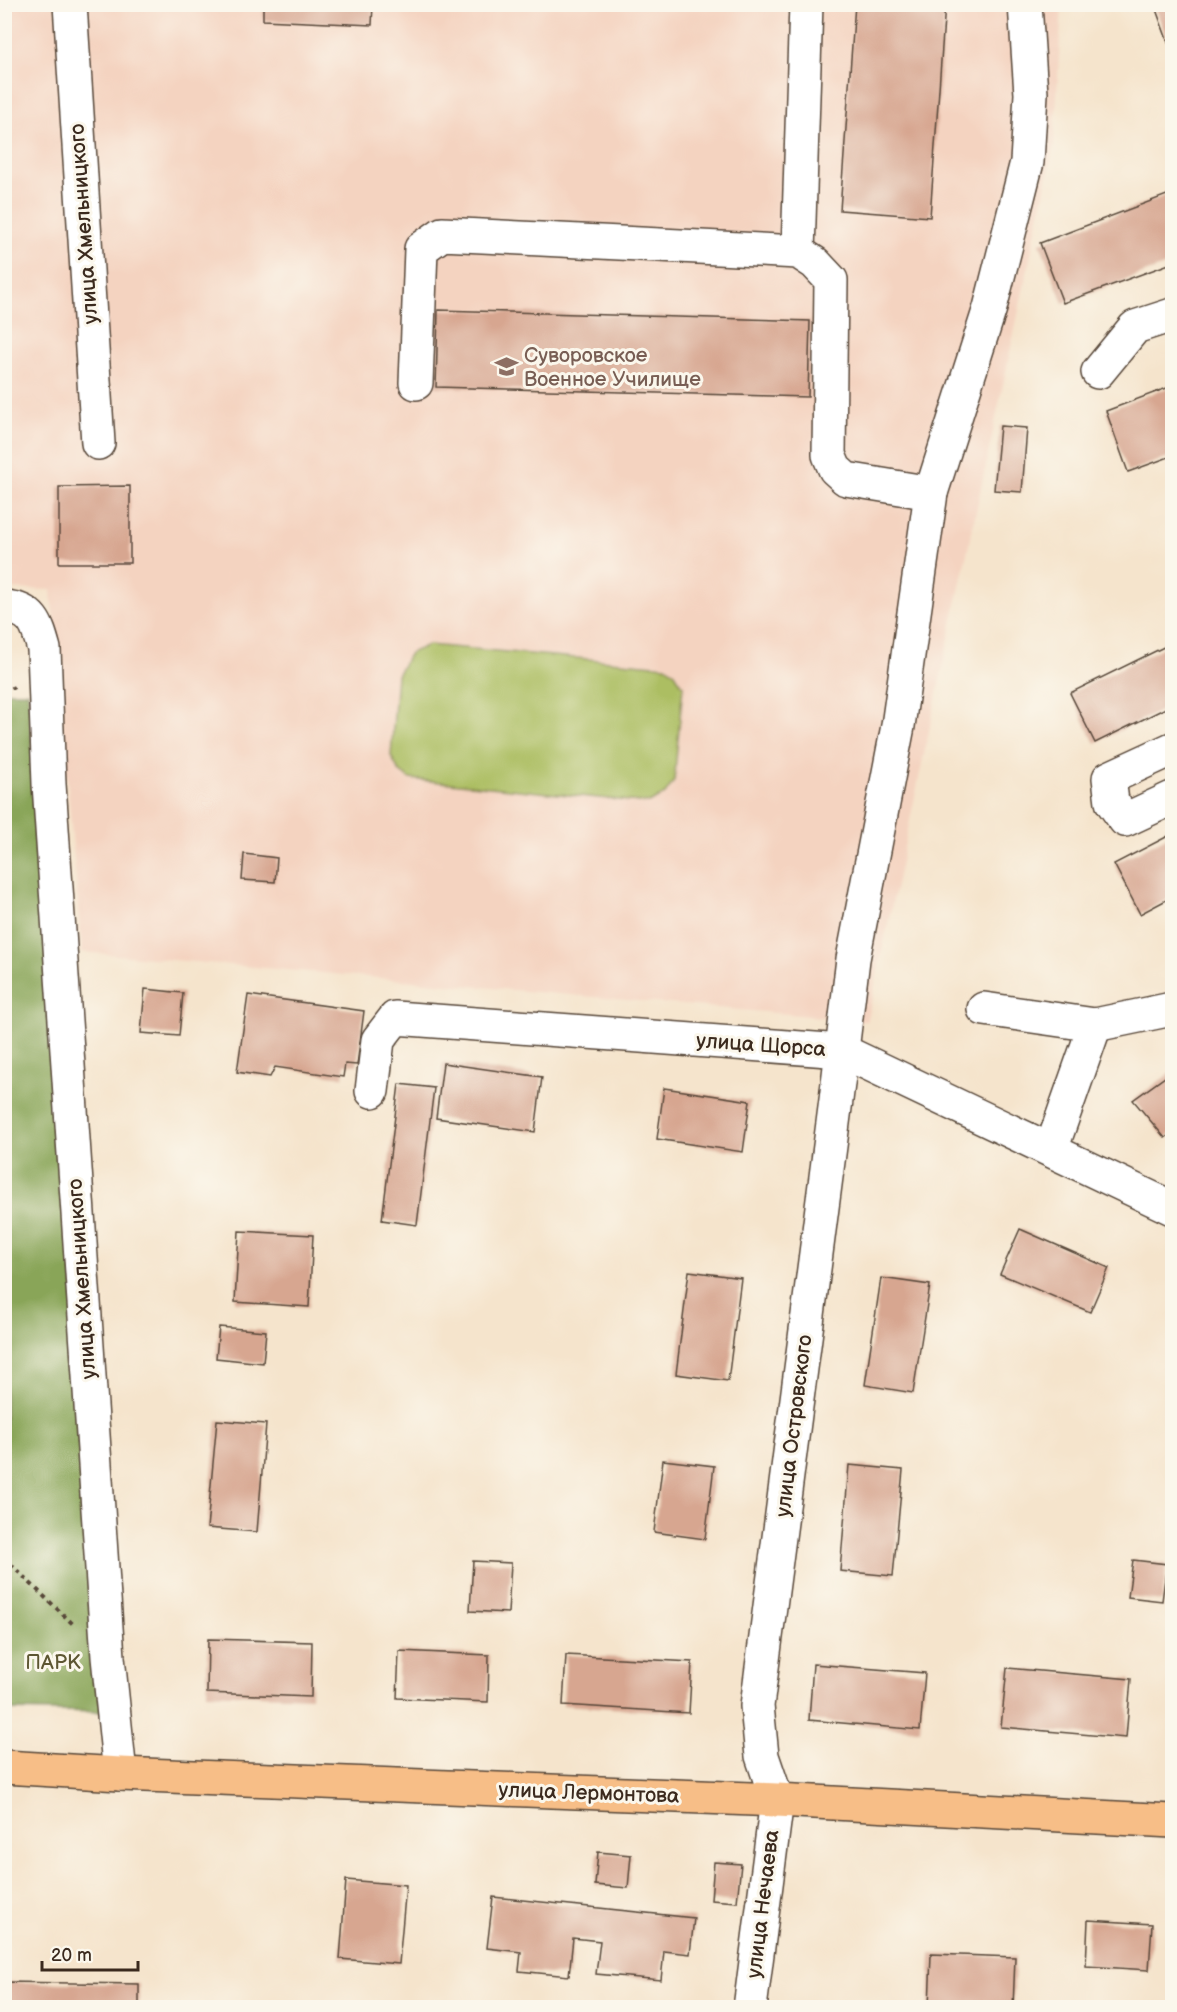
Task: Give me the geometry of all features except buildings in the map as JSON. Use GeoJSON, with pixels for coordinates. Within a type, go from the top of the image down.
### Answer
{"type":"FeatureCollection","features":[{"type":"Feature","properties":{"kind":"main road","name":"улица Лермонтова"},"geometry":{"type":"LineString","coordinates":[[4,1767],[120,1774],[777,1800],[1173,1821]]}},
{"type":"Feature","properties":{"kind":"street","name":"улица Хмельницкого"},"geometry":{"type":"LineString","coordinates":[[70,4],[98,443]]}},
{"type":"Feature","properties":{"kind":"street"},"geometry":{"type":"LineString","coordinates":[[798,252],[806,4]]}},
{"type":"Feature","properties":{"kind":"street","name":"улица Островского"},"geometry":{"type":"LineString","coordinates":[[777,1800],[762,1756],[757,1706],[853,959],[898,726],[931,493],[990,308],[1027,162],[1031,94],[1026,4]]}},
{"type":"Feature","properties":{"kind":"street"},"geometry":{"type":"LineString","coordinates":[[416,383],[421,249],[442,234],[798,252],[815,263],[831,280],[829,455],[835,469],[846,479],[931,493]]}},
{"type":"Feature","properties":{"kind":"street"},"geometry":{"type":"LineString","coordinates":[[1098,372],[1135,327],[1173,315]]}},
{"type":"Feature","properties":{"kind":"street","name":"улица Хмельницкого"},"geometry":{"type":"LineString","coordinates":[[4,607],[28,613],[38,627],[44,649],[49,784],[108,1657],[120,1774]]}},
{"type":"Feature","properties":{"kind":"street"},"geometry":{"type":"LineString","coordinates":[[1173,749],[1109,778],[1112,802],[1125,820],[1173,798]]}},
{"type":"Feature","properties":{"kind":"street"},"geometry":{"type":"LineString","coordinates":[[984,1009],[1095,1025],[1173,1009]]}},
{"type":"Feature","properties":{"kind":"street","name":"улица Щорса"},"geometry":{"type":"LineString","coordinates":[[372,1091],[378,1040],[395,1018],[842,1051],[1173,1208]]}},
{"type":"Feature","properties":{"kind":"street"},"geometry":{"type":"LineString","coordinates":[[1051,1150],[1095,1025]]}},
{"type":"Feature","properties":{"kind":"street","name":"улица Нечаева"},"geometry":{"type":"LineString","coordinates":[[750,2007],[777,1800]]}},
{"type":"Feature","properties":{"kind":"path"},"geometry":{"type":"LineString","coordinates":[[4,1558],[108,1657]]}},
{"type":"Feature","properties":{"kind":"shaded area","name":"Суворовское Военное Училище"},"geometry":{"type":"Polygon","coordinates":[[[5,5],[1062,5],[1054,146],[867,1021],[82,952],[51,590],[5,589],[5,5]]]}},
{"type":"Feature","properties":{"kind":"green space"},"geometry":{"type":"Polygon","coordinates":[[[428,645],[666,666],[675,673],[683,686],[674,781],[665,794],[649,803],[410,779],[399,771],[391,756],[397,675],[410,653],[428,645]]]}},
{"type":"Feature","properties":{"kind":"green space","name":"ПАРК"},"geometry":{"type":"Polygon","coordinates":[[[5,692],[28,692],[106,1712],[5,1710],[5,692]]]}},
{"type":"Feature","properties":{"kind":"place","name":"Суворовское Военное Училище"},"geometry":{"type":"Point","coordinates":[506,367]}}]}
